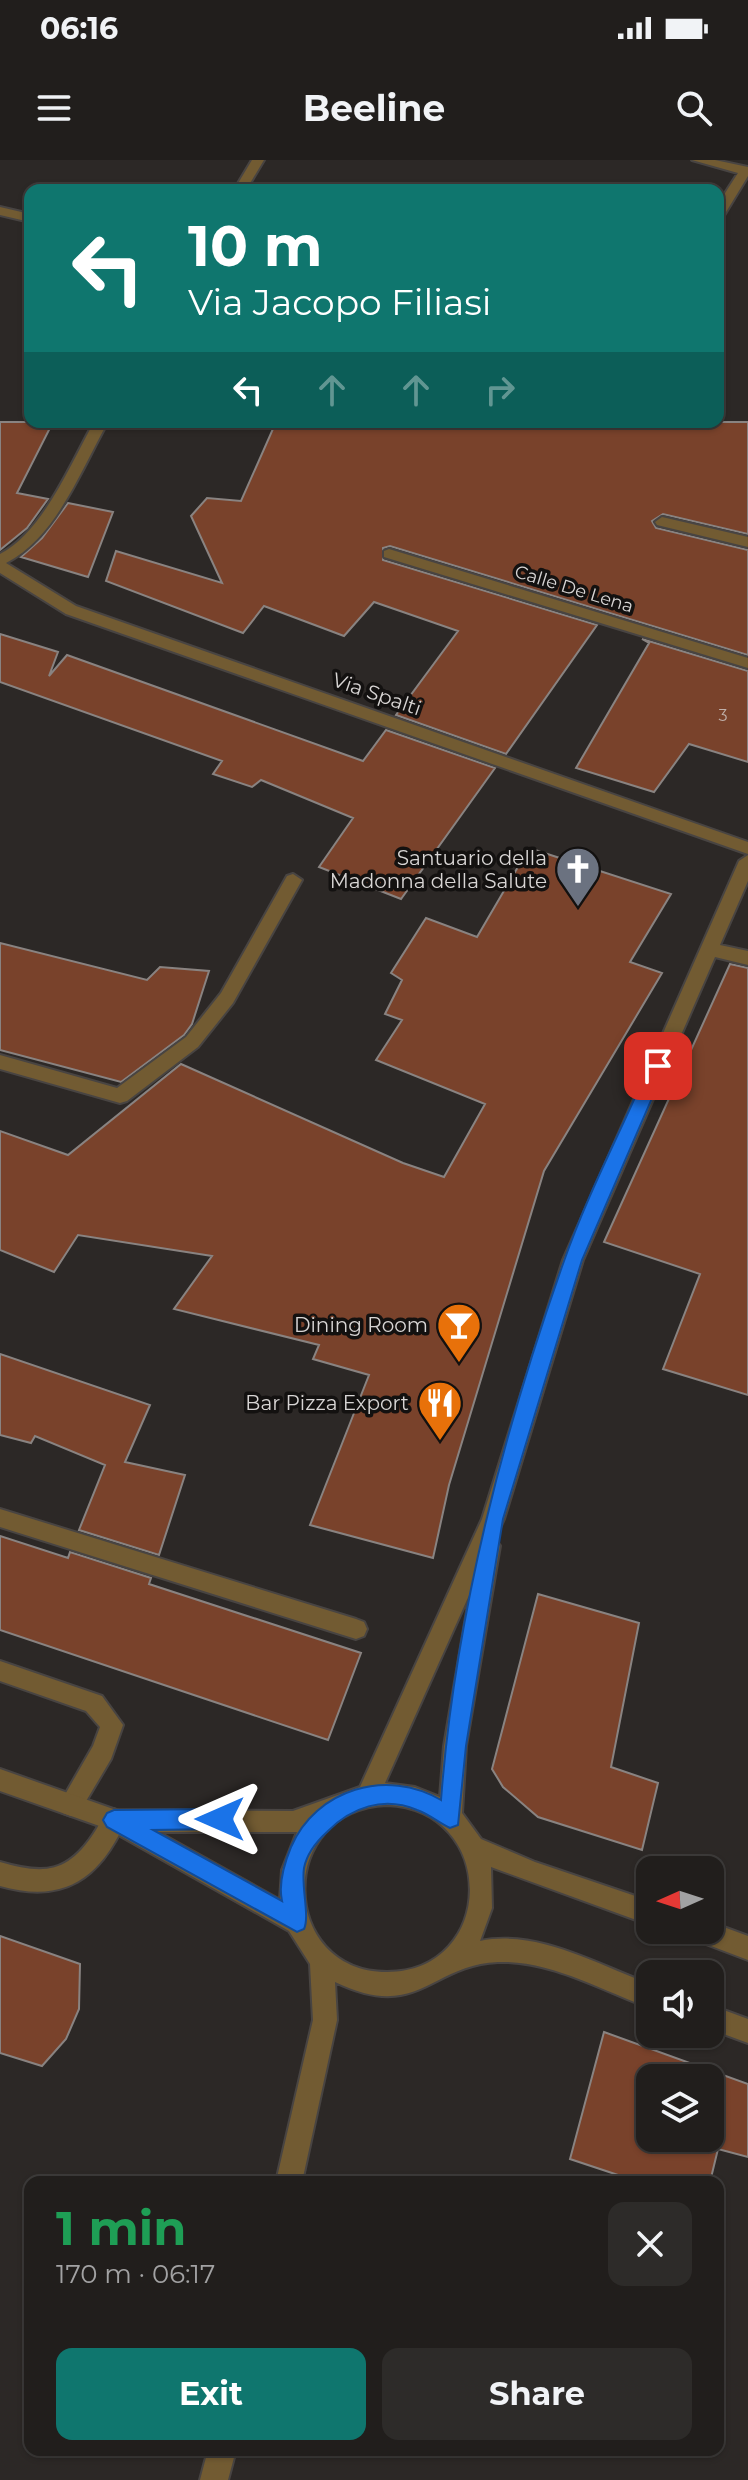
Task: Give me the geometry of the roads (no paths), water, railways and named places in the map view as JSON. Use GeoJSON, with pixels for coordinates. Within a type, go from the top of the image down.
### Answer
{"type":"FeatureCollection","features":[{"type":"Feature","properties":{"kind":"street"},"geometry":{"type":"LineString","coordinates":[[244,184],[258,160]]}},
{"type":"Feature","properties":{"kind":"street"},"geometry":{"type":"LineString","coordinates":[[698,160],[747,171],[724,205]]}},
{"type":"Feature","properties":{"kind":"street"},"geometry":{"type":"LineString","coordinates":[[0,211],[24,217]]}},
{"type":"Feature","properties":{"kind":"street","name":"Via Spalti"},"geometry":{"type":"LineString","coordinates":[[97,428],[36,531],[16,554],[0,563],[71,610],[748,848]]}},
{"type":"Feature","properties":{"kind":"street"},"geometry":{"type":"LineString","coordinates":[[662,522],[748,542]]}},
{"type":"Feature","properties":{"kind":"street","name":"Calle De Lena"},"geometry":{"type":"LineString","coordinates":[[389,554],[748,663]]}},
{"type":"Feature","properties":{"kind":"street"},"geometry":{"type":"LineString","coordinates":[[367,1796],[493,1519],[573,1260],[748,861]]}},
{"type":"Feature","properties":{"kind":"street"},"geometry":{"type":"LineString","coordinates":[[0,1062],[120,1096],[192,1042],[227,998],[293,880]]}},
{"type":"Feature","properties":{"kind":"street"},"geometry":{"type":"LineString","coordinates":[[709,949],[748,958]]}},
{"type":"Feature","properties":{"kind":"street"},"geometry":{"type":"LineString","coordinates":[[0,1518],[356,1629]]}},
{"type":"Feature","properties":{"kind":"street"},"geometry":{"type":"LineString","coordinates":[[450,1818],[455,1746],[493,1519]]}},
{"type":"Feature","properties":{"kind":"street"},"geometry":{"type":"LineString","coordinates":[[0,1671],[94,1703],[112,1725],[78,1807]]}},
{"type":"Feature","properties":{"kind":"street"},"geometry":{"type":"LineString","coordinates":[[0,1780],[114,1820],[297,1922]]}},
{"type":"Feature","properties":{"kind":"street"},"geometry":{"type":"LineString","coordinates":[[114,1820],[293,1822],[384,1793],[420,1800],[450,1818],[472,1847],[482,1877],[480,1909],[468,1938],[448,1962]]}},
{"type":"Feature","properties":{"kind":"street"},"geometry":{"type":"LineString","coordinates":[[335,1809],[305,1839],[294,1865],[291,1894],[297,1922],[307,1941],[322,1959],[353,1978],[378,1984],[415,1980],[448,1962],[503,1950],[526,1953],[636,1991]]}},
{"type":"Feature","properties":{"kind":"street"},"geometry":{"type":"LineString","coordinates":[[0,1874],[34,1885],[66,1877],[99,1849],[114,1820]]}},
{"type":"Feature","properties":{"kind":"street"},"geometry":{"type":"LineString","coordinates":[[472,1847],[533,1873],[636,1908]]}},
{"type":"Feature","properties":{"kind":"street"},"geometry":{"type":"LineString","coordinates":[[724,1939],[748,1948]]}},
{"type":"Feature","properties":{"kind":"street"},"geometry":{"type":"LineString","coordinates":[[290,2176],[325,2020],[322,1959]]}},
{"type":"Feature","properties":{"kind":"street"},"geometry":{"type":"LineString","coordinates":[[724,2022],[748,2031]]}},
{"type":"Feature","properties":{"kind":"street"},"geometry":{"type":"LineString","coordinates":[[214,2480],[220,2456]]}},
{"type":"Feature","properties":{"kind":"place","name":"Santuario della Madonna della Salute"},"geometry":{"type":"Point","coordinates":[578,908]}},
{"type":"Feature","properties":{"kind":"place","name":"Dining Room"},"geometry":{"type":"Point","coordinates":[459,1364]}},
{"type":"Feature","properties":{"kind":"place","name":"Bar Pizza Export"},"geometry":{"type":"Point","coordinates":[440,1442]}}]}
